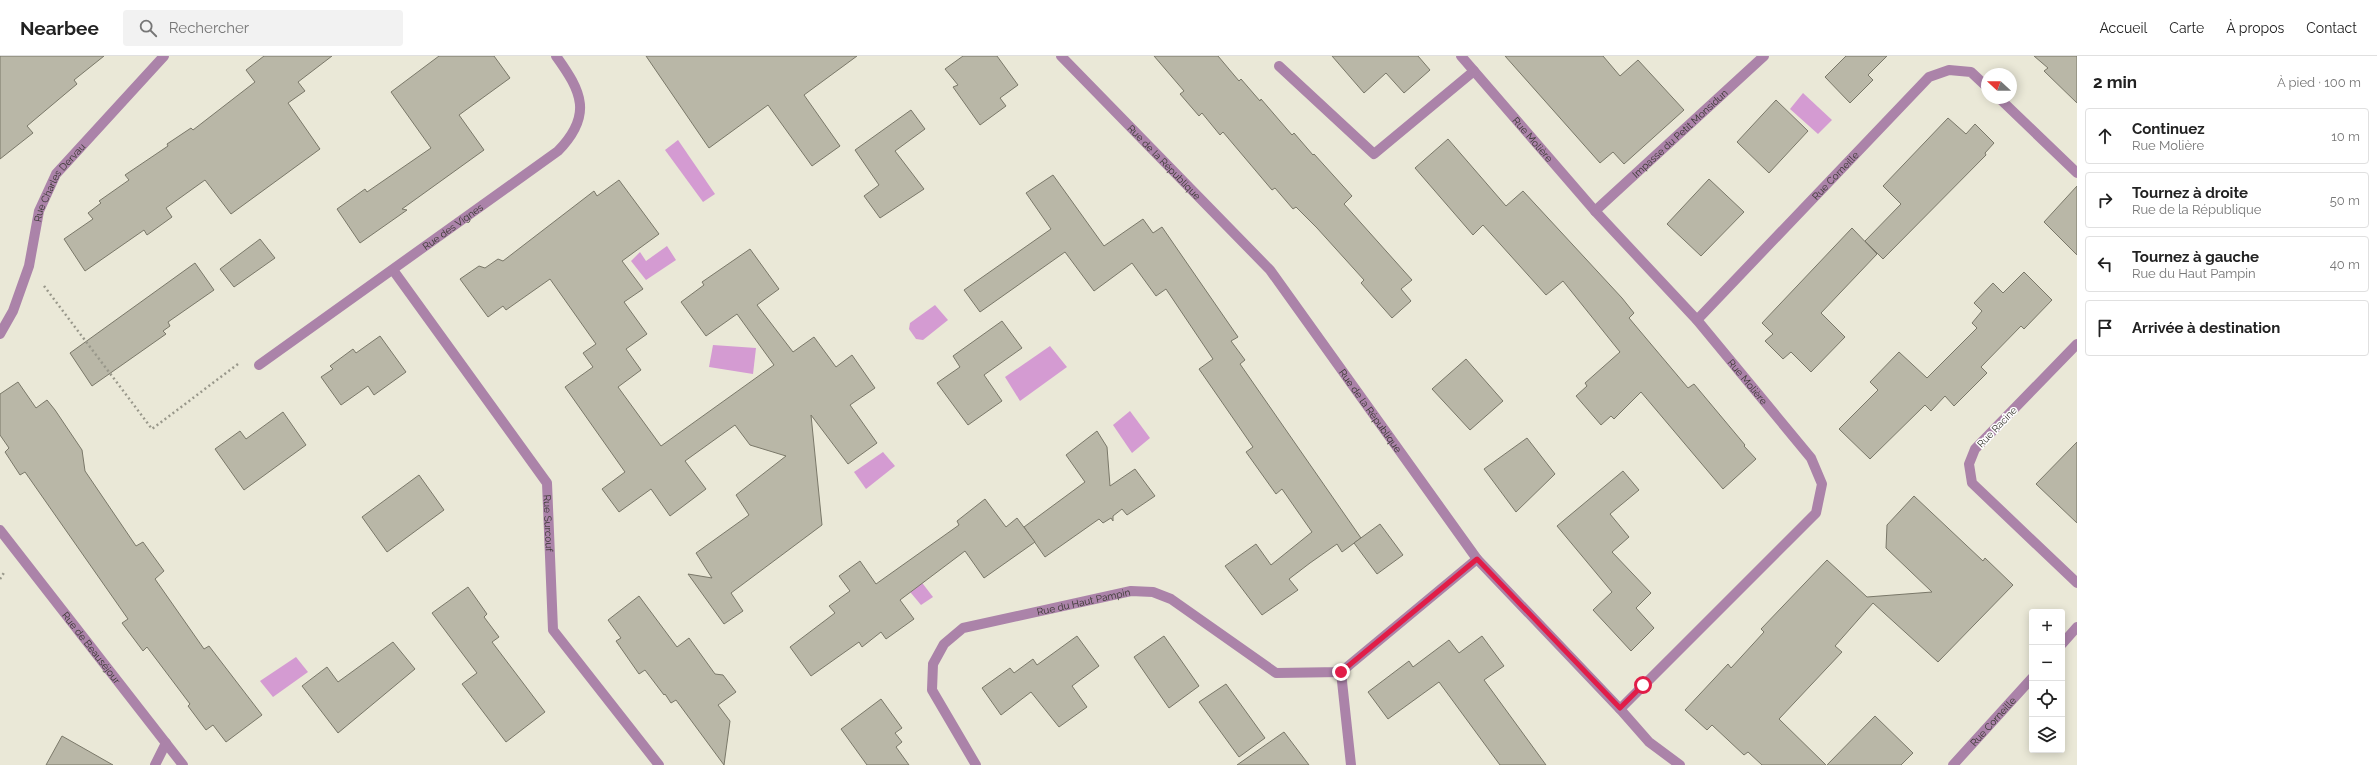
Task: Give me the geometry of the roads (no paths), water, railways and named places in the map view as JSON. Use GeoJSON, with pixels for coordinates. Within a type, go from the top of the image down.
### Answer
{"type":"FeatureCollection","features":[{"type":"Feature","properties":{"kind":"street","name":"Rue Charles Dervau"},"geometry":{"type":"LineString","coordinates":[[0,334],[13,311],[29,266],[39,211],[56,174],[164,56]]}},
{"type":"Feature","properties":{"kind":"street","name":"Rue des Vignes"},"geometry":{"type":"LineString","coordinates":[[260,365],[558,151],[571,138],[578,122],[581,101],[574,80],[556,56]]}},
{"type":"Feature","properties":{"kind":"street","name":"Rue de la République"},"geometry":{"type":"LineString","coordinates":[[1061,56],[1270,270],[1477,559],[1620,708],[1649,742],[1680,765]]}},
{"type":"Feature","properties":{"kind":"street","name":"Rue Molière"},"geometry":{"type":"LineString","coordinates":[[1461,56],[1595,211],[1697,320],[1811,458],[1822,484],[1816,513],[1620,708]]}},
{"type":"Feature","properties":{"kind":"street","name":"Impasse du Petit Monsidun"},"geometry":{"type":"LineString","coordinates":[[1595,211],[1764,56]]}},
{"type":"Feature","properties":{"kind":"street"},"geometry":{"type":"LineString","coordinates":[[1279,66],[1374,154],[1474,71]]}},
{"type":"Feature","properties":{"kind":"street","name":"Rue Corneille"},"geometry":{"type":"LineString","coordinates":[[1697,320],[1929,77],[1949,70],[1971,72],[1981,81]]}},
{"type":"Feature","properties":{"kind":"street"},"geometry":{"type":"LineString","coordinates":[[2005,104],[2077,173]]}},
{"type":"Feature","properties":{"kind":"street","name":"Rue Surcouf"},"geometry":{"type":"LineString","coordinates":[[392,270],[547,483],[553,630],[659,765]]}},
{"type":"Feature","properties":{"kind":"street","name":"Rue Racine"},"geometry":{"type":"LineString","coordinates":[[2077,344],[1975,449],[1969,464],[1972,483],[2077,582]]}},
{"type":"Feature","properties":{"kind":"street","name":"Rue de Beauséjour"},"geometry":{"type":"LineString","coordinates":[[0,530],[183,765]]}},
{"type":"Feature","properties":{"kind":"street"},"geometry":{"type":"LineString","coordinates":[[1350,765],[1341,672],[1477,559]]}},
{"type":"Feature","properties":{"kind":"street","name":"Rue du Haut Pampin"},"geometry":{"type":"LineString","coordinates":[[976,765],[932,690],[933,664],[944,644],[963,628],[1131,591],[1152,592],[1171,599],[1276,673],[1341,672]]}},
{"type":"Feature","properties":{"kind":"street"},"geometry":{"type":"LineString","coordinates":[[2065,641],[2077,627]]}},
{"type":"Feature","properties":{"kind":"street","name":"Rue Corneille"},"geometry":{"type":"LineString","coordinates":[[1953,765],[2029,681]]}},
{"type":"Feature","properties":{"kind":"street"},"geometry":{"type":"LineString","coordinates":[[155,765],[166,744]]}}]}
